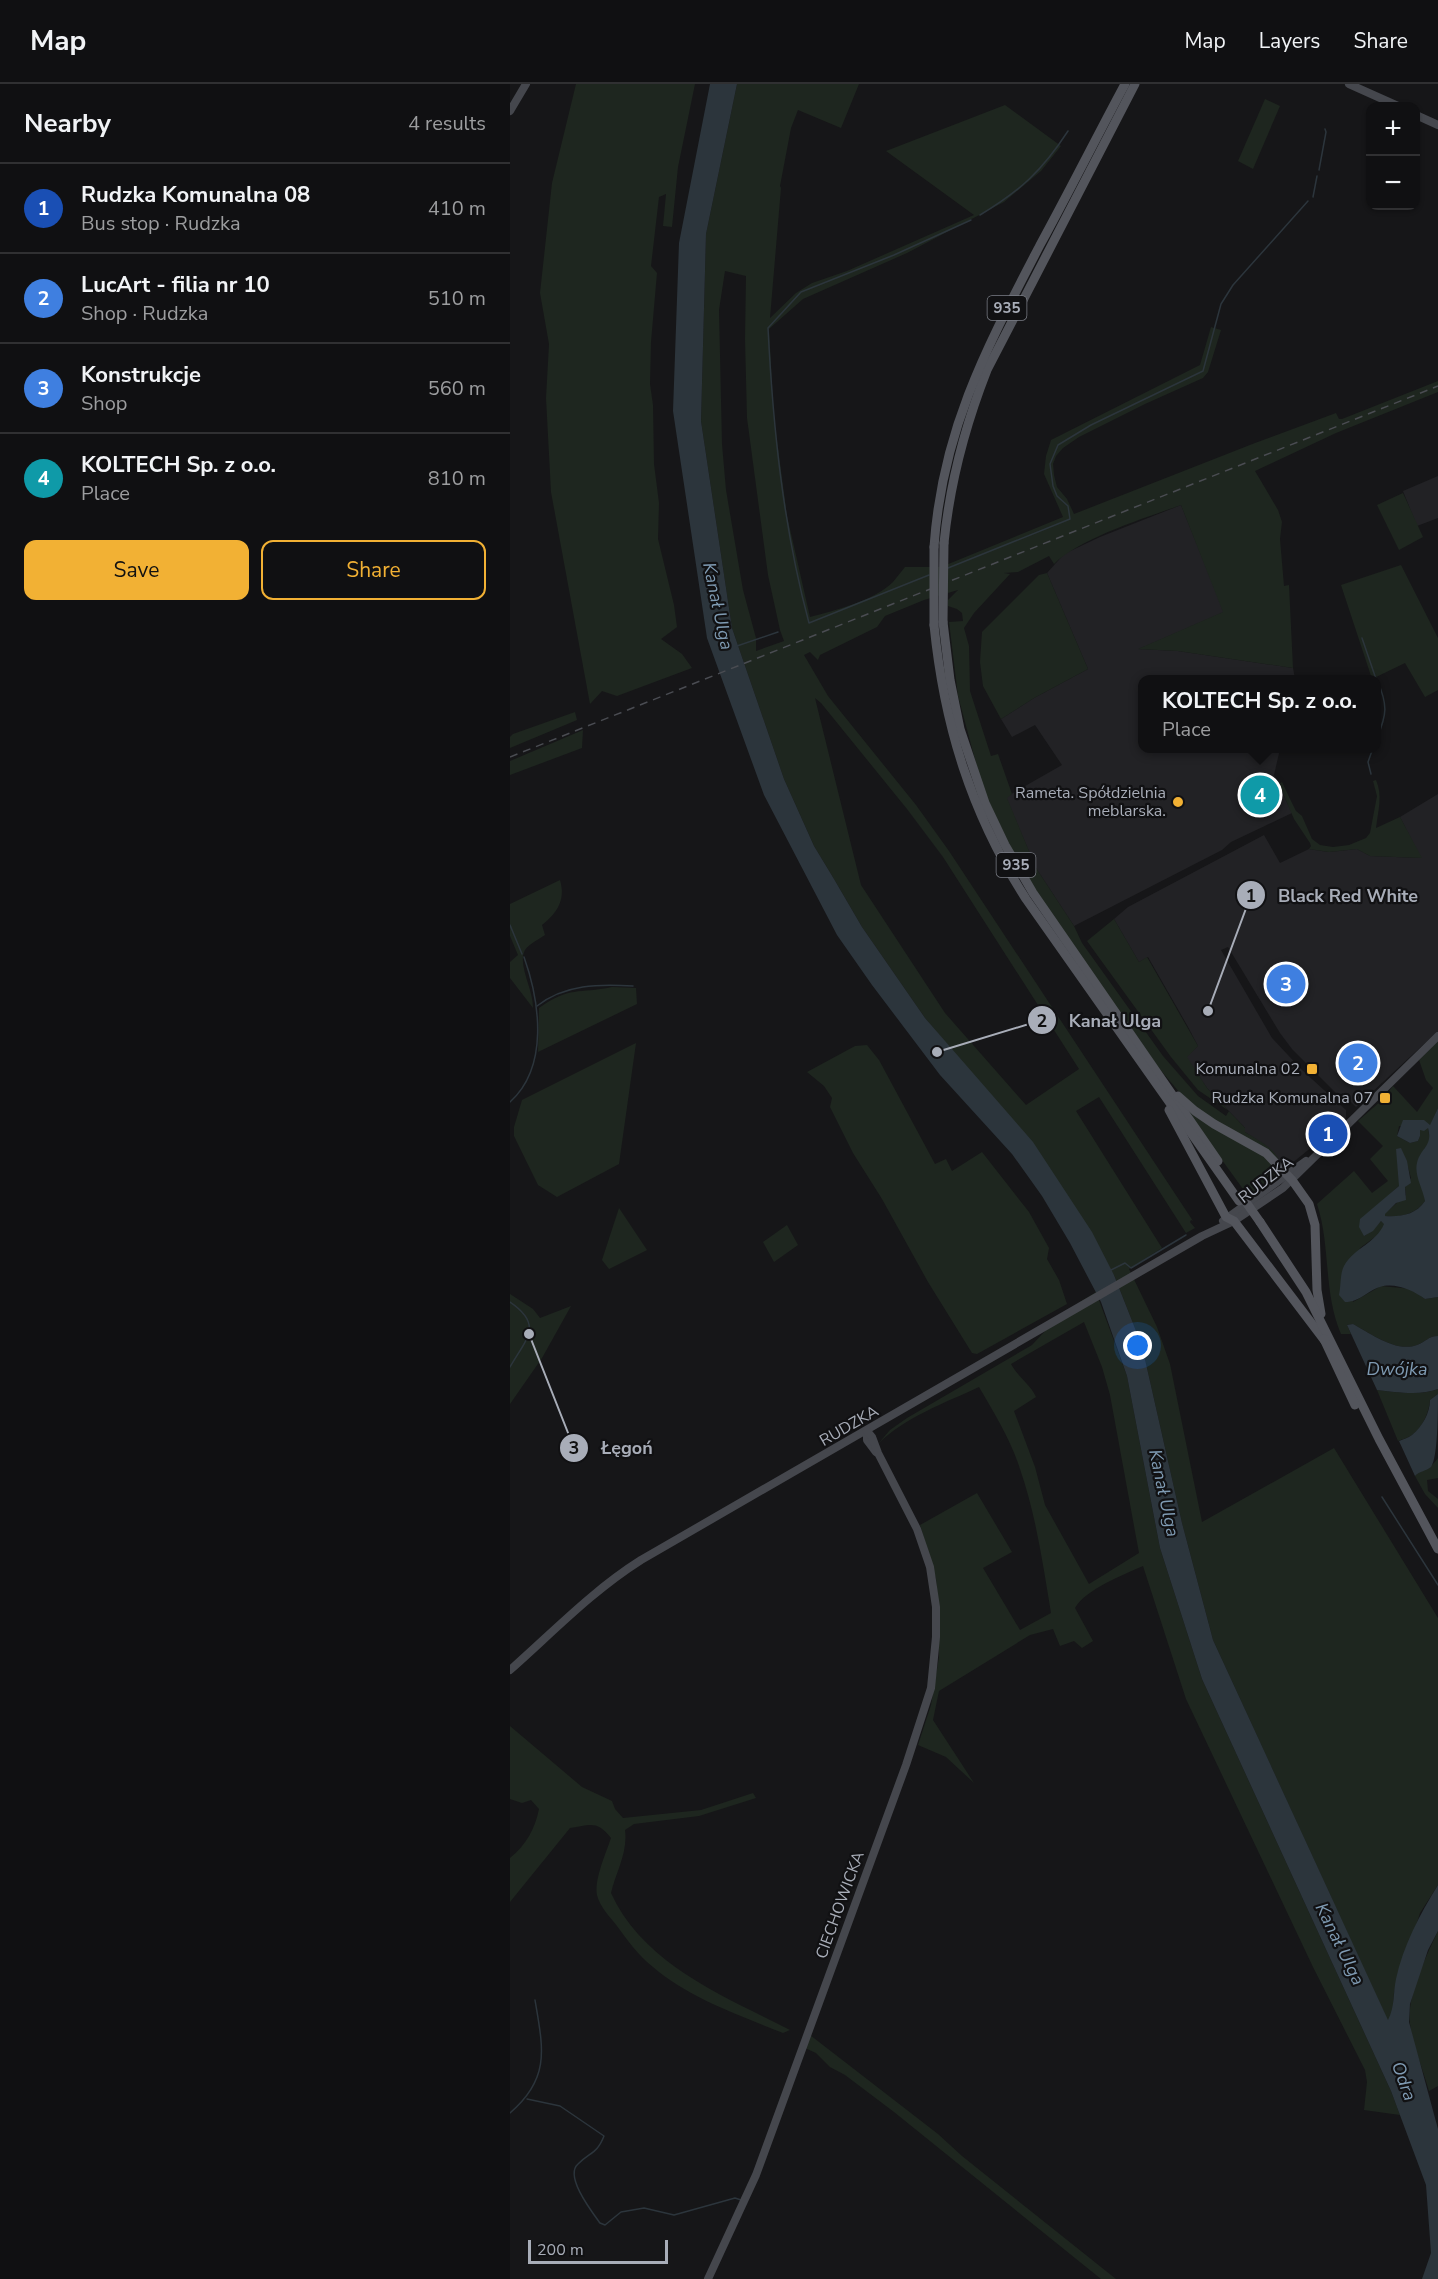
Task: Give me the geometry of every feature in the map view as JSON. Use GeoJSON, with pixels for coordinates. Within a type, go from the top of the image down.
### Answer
{"type":"FeatureCollection","features":[{"type":"Feature","properties":{"kind":"main road"},"geometry":{"type":"LineString","coordinates":[[510,111],[526,84]]}},
{"type":"Feature","properties":{"kind":"main road","name":"935"},"geometry":{"type":"LineString","coordinates":[[1125,84],[978,367],[962,409],[948,460],[934,547],[938,624],[960,729],[975,778],[1000,836],[1033,893],[1157,1079],[1301,1283],[1384,1463],[1420,1524],[1436,1545]]}},
{"type":"Feature","properties":{"kind":"main road","name":"935"},"geometry":{"type":"LineString","coordinates":[[938,624],[951,490],[971,411],[987,370],[1008,327],[1135,84]]}},
{"type":"Feature","properties":{"kind":"main road"},"geometry":{"type":"LineString","coordinates":[[1349,84],[1389,102]]}},
{"type":"Feature","properties":{"kind":"main road"},"geometry":{"type":"LineString","coordinates":[[1420,117],[1438,125]]}},
{"type":"Feature","properties":{"kind":"main road","name":"RUDZKA"},"geometry":{"type":"LineString","coordinates":[[510,1670],[569,1615],[623,1572],[1230,1219],[1270,1198],[1438,1036]]}},
{"type":"Feature","properties":{"kind":"main road"},"geometry":{"type":"LineString","coordinates":[[1157,1079],[1195,1111],[1266,1153],[1309,1204],[1313,1214],[1319,1303],[1329,1343]]}},
{"type":"Feature","properties":{"kind":"main road"},"geometry":{"type":"LineString","coordinates":[[1157,1079],[1230,1219],[1329,1343]]}},
{"type":"Feature","properties":{"kind":"main road"},"geometry":{"type":"LineString","coordinates":[[872,1444],[882,1423]]}},
{"type":"Feature","properties":{"kind":"main road"},"geometry":{"type":"LineString","coordinates":[[867,1431],[867,1440],[872,1444]]}},
{"type":"Feature","properties":{"kind":"main road"},"geometry":{"type":"LineString","coordinates":[[848,1442],[872,1444]]}},
{"type":"Feature","properties":{"kind":"main road","name":"CIECHOWICKA"},"geometry":{"type":"LineString","coordinates":[[708,2279],[756,2175],[926,1707],[935,1666],[936,1607],[930,1567],[917,1529],[872,1444]]}},
{"type":"Feature","properties":{"kind":"shaded area"},"geometry":{"type":"Polygon","coordinates":[[[576,84],[695,84],[678,167],[672,227],[663,226],[666,194],[659,197],[651,266],[657,273],[650,384],[653,405],[654,464],[659,503],[658,539],[677,627],[661,639],[682,654],[692,668],[617,696],[602,691],[590,704],[551,492],[546,398],[549,344],[540,293],[552,183],[576,84]]]}},
{"type":"Feature","properties":{"kind":"shaded area"},"geometry":{"type":"Polygon","coordinates":[[[737,84],[859,84],[841,128],[798,110],[791,128],[780,186],[770,318],[796,293],[812,283],[847,271],[974,215],[886,151],[1005,105],[1061,146],[1041,171],[1004,202],[907,253],[803,299],[769,329],[774,417],[787,516],[810,617],[854,604],[876,594],[893,582],[905,567],[941,567],[1063,517],[1044,474],[1051,440],[1200,365],[1211,327],[1221,330],[1208,372],[1203,378],[1079,437],[1056,456],[1053,464],[1057,487],[1067,499],[1074,514],[1336,413],[1339,419],[1342,419],[1438,381],[1438,392],[1336,433],[1255,471],[1278,510],[1282,522],[1280,539],[1284,586],[1289,585],[1293,668],[1178,651],[1138,649],[1223,612],[1181,505],[1096,537],[1054,564],[1049,556],[1018,572],[1004,573],[1010,574],[974,613],[964,628],[969,646],[970,691],[991,756],[998,754],[1012,794],[1007,798],[1036,868],[1074,926],[1082,943],[1163,1056],[1198,1096],[1226,1116],[1229,1111],[1245,1128],[1245,1132],[1269,1148],[1279,1161],[1191,1106],[1158,1067],[1023,873],[983,789],[958,696],[949,622],[963,621],[962,613],[948,606],[948,600],[958,590],[924,600],[885,616],[877,627],[820,655],[818,660],[810,652],[804,655],[828,696],[916,805],[949,851],[1193,1221],[1190,1222],[1195,1228],[1186,1233],[1099,1097],[1076,1111],[1162,1248],[1129,1269],[1157,1327],[1170,1364],[1202,1522],[1334,1448],[1438,1618],[1438,1885],[1420,1913],[1394,1993],[1393,2011],[1388,2021],[1213,1640],[1182,1523],[1142,1346],[1114,1275],[961,1061],[925,1018],[862,927],[814,846],[784,779],[732,628],[701,421],[706,234],[737,84]],[[725,271],[719,310],[722,444],[726,490],[743,590],[756,638],[756,651],[784,641],[768,575],[747,418],[746,276],[725,271]],[[815,698],[861,885],[945,1013],[1026,1105],[1079,1069],[943,857],[907,809],[815,698]]]}},
{"type":"Feature","properties":{"kind":"shaded area"},"geometry":{"type":"Polygon","coordinates":[[[1265,99],[1280,106],[1253,169],[1238,161],[1265,99]]]}},
{"type":"Feature","properties":{"kind":"shaded area"},"geometry":{"type":"Polygon","coordinates":[[[1438,476],[1438,518],[1417,526],[1403,491],[1438,476]]]}},
{"type":"Feature","properties":{"kind":"shaded area"},"geometry":{"type":"Polygon","coordinates":[[[1403,493],[1423,537],[1399,550],[1377,505],[1403,493]]]}},
{"type":"Feature","properties":{"kind":"shaded area"},"geometry":{"type":"Polygon","coordinates":[[[1181,505],[1224,612],[1139,649],[1178,651],[1293,668],[1294,675],[1138,675],[1138,753],[1279,753],[1274,775],[1292,813],[1231,842],[1222,850],[1074,926],[1036,868],[1006,797],[1062,765],[1035,725],[1012,737],[1001,719],[1088,669],[1047,573],[1064,554],[1181,505]]]}},
{"type":"Feature","properties":{"kind":"shaded area"},"geometry":{"type":"Polygon","coordinates":[[[1401,565],[1438,638],[1438,690],[1425,697],[1405,663],[1380,675],[1371,675],[1341,585],[1401,565]]]}},
{"type":"Feature","properties":{"kind":"shaded area"},"geometry":{"type":"Polygon","coordinates":[[[1047,573],[1088,669],[1001,719],[983,686],[980,662],[982,632],[1039,575],[1047,573]]]}},
{"type":"Feature","properties":{"kind":"shaded area"},"geometry":{"type":"Polygon","coordinates":[[[575,712],[577,720],[510,748],[510,737],[513,734],[575,712]]]}},
{"type":"Feature","properties":{"kind":"shaded area"},"geometry":{"type":"Polygon","coordinates":[[[583,730],[582,748],[510,775],[510,761],[583,730]]]}},
{"type":"Feature","properties":{"kind":"shaded area"},"geometry":{"type":"Polygon","coordinates":[[[1376,780],[1380,798],[1376,828],[1400,817],[1422,858],[1370,856],[1357,849],[1329,852],[1309,849],[1310,843],[1294,819],[1279,784],[1282,782],[1296,811],[1302,816],[1312,839],[1320,845],[1333,847],[1349,845],[1366,838],[1370,833],[1377,796],[1373,781],[1376,780]]]}},
{"type":"Feature","properties":{"kind":"shaded area"},"geometry":{"type":"Polygon","coordinates":[[[1438,794],[1438,1031],[1356,1107],[1343,1094],[1340,1097],[1292,1049],[1228,947],[1221,950],[1272,1038],[1302,1070],[1346,1110],[1346,1118],[1322,1134],[1313,1146],[1291,1164],[1283,1164],[1265,1145],[1245,1132],[1245,1128],[1207,1088],[1186,1057],[1198,1046],[1187,1025],[1148,957],[1139,962],[1114,919],[1128,907],[1264,835],[1280,863],[1309,849],[1329,852],[1357,849],[1370,856],[1421,858],[1400,817],[1438,794]]]}},
{"type":"Feature","properties":{"kind":"shaded area"},"geometry":{"type":"Polygon","coordinates":[[[560,880],[561,900],[556,911],[542,925],[545,935],[529,946],[523,956],[533,1008],[510,978],[510,962],[518,955],[510,936],[510,904],[560,880]]]}},
{"type":"Feature","properties":{"kind":"shaded area"},"geometry":{"type":"Polygon","coordinates":[[[1114,919],[1139,962],[1147,957],[1198,1046],[1187,1057],[1207,1088],[1229,1111],[1198,1090],[1171,1057],[1087,941],[1114,919]]]}},
{"type":"Feature","properties":{"kind":"shaded area"},"geometry":{"type":"Polygon","coordinates":[[[612,987],[636,988],[637,1004],[538,1052],[539,1008],[559,996],[612,987]]]}},
{"type":"Feature","properties":{"kind":"shaded area"},"geometry":{"type":"Polygon","coordinates":[[[1438,1041],[1438,1108],[1430,1126],[1399,1126],[1397,1136],[1410,1143],[1418,1141],[1419,1129],[1428,1127],[1430,1143],[1424,1149],[1425,1201],[1417,1209],[1402,1216],[1385,1216],[1384,1214],[1406,1195],[1405,1187],[1411,1178],[1408,1167],[1399,1186],[1391,1193],[1364,1236],[1381,1221],[1385,1224],[1379,1234],[1360,1248],[1353,1302],[1381,1286],[1412,1289],[1425,1299],[1438,1297],[1438,1336],[1409,1347],[1383,1341],[1353,1324],[1347,1325],[1351,1334],[1341,1334],[1335,1318],[1329,1286],[1324,1237],[1317,1204],[1354,1171],[1372,1193],[1388,1181],[1370,1159],[1383,1146],[1358,1121],[1381,1101],[1393,1086],[1417,1112],[1433,1088],[1426,1080],[1419,1060],[1438,1041]]]}},
{"type":"Feature","properties":{"kind":"shaded area"},"geometry":{"type":"Polygon","coordinates":[[[636,1043],[619,1164],[557,1197],[538,1185],[514,1136],[514,1127],[522,1100],[636,1043]]]}},
{"type":"Feature","properties":{"kind":"shaded area"},"geometry":{"type":"Polygon","coordinates":[[[867,1045],[879,1060],[935,1164],[946,1159],[952,1171],[982,1152],[1029,1212],[1049,1248],[1047,1259],[1059,1280],[1067,1304],[977,1354],[972,1353],[928,1282],[882,1199],[853,1153],[830,1107],[832,1098],[824,1086],[807,1072],[855,1046],[867,1045]]]}},
{"type":"Feature","properties":{"kind":"shaded area"},"geometry":{"type":"Polygon","coordinates":[[[1180,1102],[1263,1154],[1276,1168],[1275,1176],[1248,1196],[1180,1102]]]}},
{"type":"Feature","properties":{"kind":"shaded area"},"geometry":{"type":"Polygon","coordinates":[[[619,1208],[647,1250],[609,1269],[602,1260],[619,1208]]]}},
{"type":"Feature","properties":{"kind":"shaded area"},"geometry":{"type":"Polygon","coordinates":[[[787,1225],[798,1245],[774,1262],[763,1242],[787,1225]]]}},
{"type":"Feature","properties":{"kind":"shaded area"},"geometry":{"type":"Polygon","coordinates":[[[1096,1292],[1127,1376],[1160,1548],[1202,1679],[1400,2115],[1364,2110],[1367,2082],[1365,2070],[1313,1967],[1186,1699],[1143,1566],[1096,1589],[1080,1601],[1075,1608],[1093,1641],[1082,1648],[1074,1641],[1060,1646],[1053,1629],[1030,1635],[939,1691],[933,1720],[974,1783],[946,1757],[918,1745],[931,1705],[939,1657],[936,1579],[920,1525],[977,1493],[1012,1552],[983,1568],[1020,1630],[1051,1613],[1026,1486],[1007,1437],[979,1387],[913,1418],[878,1444],[890,1430],[907,1418],[1032,1345],[1046,1330],[1079,1310],[1078,1303],[1096,1292]],[[1084,1322],[1011,1364],[1036,1397],[1014,1411],[1035,1467],[1045,1505],[1089,1584],[1139,1553],[1110,1395],[1102,1367],[1084,1322]]]}},
{"type":"Feature","properties":{"kind":"shaded area"},"geometry":{"type":"Polygon","coordinates":[[[510,1294],[533,1309],[540,1318],[571,1306],[542,1358],[510,1404],[510,1294]]]}},
{"type":"Feature","properties":{"kind":"shaded area"},"geometry":{"type":"Polygon","coordinates":[[[1438,1389],[1438,1394],[1430,1400],[1427,1415],[1416,1432],[1398,1441],[1377,1390],[1416,1393],[1438,1389]]]}},
{"type":"Feature","properties":{"kind":"shaded area"},"geometry":{"type":"Polygon","coordinates":[[[1438,1458],[1438,1478],[1427,1480],[1428,1491],[1438,1499],[1438,1508],[1425,1494],[1415,1476],[1432,1465],[1438,1458]]]}},
{"type":"Feature","properties":{"kind":"shaded area"},"geometry":{"type":"Polygon","coordinates":[[[510,1726],[582,1787],[612,1801],[615,1809],[623,1818],[701,1810],[753,1793],[756,1798],[699,1816],[634,1824],[625,1830],[625,1847],[611,1893],[625,1918],[665,1959],[713,1991],[790,2030],[783,2033],[698,1997],[667,1978],[638,1953],[600,1904],[597,1895],[599,1874],[611,1838],[602,1828],[589,1825],[570,1828],[510,1902],[510,1858],[529,1836],[539,1809],[531,1800],[522,1803],[510,1799],[510,1726]]]}},
{"type":"Feature","properties":{"kind":"shaded area"},"geometry":{"type":"Polygon","coordinates":[[[1438,1931],[1438,2086],[1429,2091],[1413,2041],[1410,2013],[1418,1976],[1438,1931]]]}},
{"type":"Feature","properties":{"kind":"shaded area"},"geometry":{"type":"Polygon","coordinates":[[[810,2035],[938,2134],[962,2156],[1116,2279],[1101,2279],[894,2112],[845,2075],[830,2067],[816,2053],[805,2048],[810,2035]]]}},
{"type":"Feature","properties":{"kind":"water","name":"Odra"},"geometry":{"type":"Polygon","coordinates":[[[710,84],[737,84],[706,234],[701,421],[732,628],[784,779],[814,846],[862,927],[925,1018],[1033,1142],[1092,1232],[1114,1275],[1142,1346],[1182,1523],[1213,1640],[1388,2020],[1403,1954],[1438,1885],[1438,1931],[1428,1950],[1410,2004],[1409,2022],[1438,2129],[1438,2279],[1422,2279],[1431,2253],[1426,2185],[1391,2091],[1202,1679],[1160,1548],[1127,1376],[1101,1302],[1042,1196],[1012,1154],[940,1075],[837,935],[764,795],[707,638],[673,411],[679,243],[710,84]]]}},
{"type":"Feature","properties":{"kind":"water"},"geometry":{"type":"Polygon","coordinates":[[[1438,1108],[1438,1297],[1425,1299],[1404,1288],[1386,1286],[1350,1302],[1345,1302],[1339,1295],[1344,1266],[1353,1255],[1376,1236],[1384,1224],[1381,1221],[1373,1231],[1364,1236],[1359,1227],[1360,1219],[1399,1186],[1396,1149],[1401,1148],[1407,1161],[1411,1183],[1405,1187],[1406,1200],[1396,1203],[1385,1216],[1407,1214],[1417,1209],[1425,1201],[1416,1168],[1428,1143],[1428,1128],[1424,1131],[1420,1130],[1418,1141],[1410,1143],[1397,1136],[1403,1120],[1424,1120],[1430,1125],[1438,1108]]]}},
{"type":"Feature","properties":{"kind":"water","name":"Dwójka"},"geometry":{"type":"Polygon","coordinates":[[[1353,1324],[1384,1341],[1401,1346],[1417,1345],[1438,1336],[1438,1389],[1416,1393],[1377,1390],[1347,1325],[1353,1324]]]}},
{"type":"Feature","properties":{"kind":"water"},"geometry":{"type":"Polygon","coordinates":[[[1438,1394],[1437,1433],[1433,1462],[1431,1467],[1415,1476],[1399,1441],[1410,1436],[1419,1428],[1427,1415],[1430,1400],[1438,1394]]]}},
{"type":"Feature","properties":{"kind":"waterway"},"geometry":{"type":"LineString","coordinates":[[1319,170],[1325,129]]}},
{"type":"Feature","properties":{"kind":"waterway"},"geometry":{"type":"LineString","coordinates":[[980,215],[1029,179],[1049,158],[1068,131]]}},
{"type":"Feature","properties":{"kind":"waterway"},"geometry":{"type":"LineString","coordinates":[[1313,197],[1317,176]]}},
{"type":"Feature","properties":{"kind":"waterway"},"geometry":{"type":"LineString","coordinates":[[948,568],[1070,519],[1068,506],[1057,496],[1053,486],[1050,464],[1058,445],[1091,425],[1203,371],[1221,304],[1233,285],[1308,201]]}},
{"type":"Feature","properties":{"kind":"waterway"},"geometry":{"type":"LineString","coordinates":[[929,575],[809,623],[786,513],[773,403],[768,328],[801,292],[894,255],[971,220]]}},
{"type":"Feature","properties":{"kind":"waterway"},"geometry":{"type":"LineString","coordinates":[[737,646],[778,632]]}},
{"type":"Feature","properties":{"kind":"waterway"},"geometry":{"type":"LineString","coordinates":[[1362,638],[1375,675]]}},
{"type":"Feature","properties":{"kind":"waterway"},"geometry":{"type":"LineString","coordinates":[[1381,691],[1385,709],[1381,727]]}},
{"type":"Feature","properties":{"kind":"waterway"},"geometry":{"type":"LineString","coordinates":[[1371,753],[1368,762],[1371,774]]}},
{"type":"Feature","properties":{"kind":"waterway"},"geometry":{"type":"LineString","coordinates":[[510,925],[522,954]]}},
{"type":"Feature","properties":{"kind":"waterway"},"geometry":{"type":"LineString","coordinates":[[510,1102],[522,1088],[531,1071],[538,1033],[534,994],[524,957]]}},
{"type":"Feature","properties":{"kind":"waterway"},"geometry":{"type":"LineString","coordinates":[[537,1006],[571,989],[608,985],[633,986]]}},
{"type":"Feature","properties":{"kind":"waterway"},"geometry":{"type":"LineString","coordinates":[[1111,1270],[1125,1263],[1131,1268],[1186,1235]]}},
{"type":"Feature","properties":{"kind":"waterway"},"geometry":{"type":"LineString","coordinates":[[510,1302],[527,1318],[529,1325],[526,1340],[510,1367]]}},
{"type":"Feature","properties":{"kind":"waterway"},"geometry":{"type":"LineString","coordinates":[[1382,1497],[1438,1585]]}},
{"type":"Feature","properties":{"kind":"waterway"},"geometry":{"type":"LineString","coordinates":[[510,2113],[523,2100],[538,2075],[541,2048],[535,2000]]}},
{"type":"Feature","properties":{"kind":"waterway"},"geometry":{"type":"LineString","coordinates":[[527,2099],[560,2106],[604,2136],[596,2150],[578,2164],[574,2177],[581,2194],[600,2223],[605,2225],[621,2212],[644,2208],[674,2215],[735,2198],[741,2200]]}},
{"type":"Feature","properties":{"kind":"railway"},"geometry":{"type":"LineString","coordinates":[[510,757],[1438,386]]}},
{"type":"Feature","properties":{"kind":"place","name":"KOLTECH Sp. z o.o."},"geometry":{"type":"Point","coordinates":[1260,795]}},
{"type":"Feature","properties":{"kind":"place","name":"Rameta. Spółdzielnia meblarska."},"geometry":{"type":"Point","coordinates":[1178,802]}},
{"type":"Feature","properties":{"kind":"place","name":"Konstrukcje"},"geometry":{"type":"Point","coordinates":[1286,984]}},
{"type":"Feature","properties":{"kind":"place","name":"Black Red White"},"geometry":{"type":"Point","coordinates":[1208,1011]}},
{"type":"Feature","properties":{"kind":"place","name":"Kanał Ulga"},"geometry":{"type":"Point","coordinates":[937,1052]}},
{"type":"Feature","properties":{"kind":"place","name":"LucArt - filia nr 10"},"geometry":{"type":"Point","coordinates":[1358,1063]}},
{"type":"Feature","properties":{"kind":"place","name":"Komunalna 02"},"geometry":{"type":"Point","coordinates":[1312,1069]}},
{"type":"Feature","properties":{"kind":"place","name":"Rudzka Komunalna 07"},"geometry":{"type":"Point","coordinates":[1385,1098]}},
{"type":"Feature","properties":{"kind":"place","name":"Rudzka Komunalna 08"},"geometry":{"type":"Point","coordinates":[1328,1134]}},
{"type":"Feature","properties":{"kind":"place","name":"Łęgoń"},"geometry":{"type":"Point","coordinates":[529,1334]}}]}
